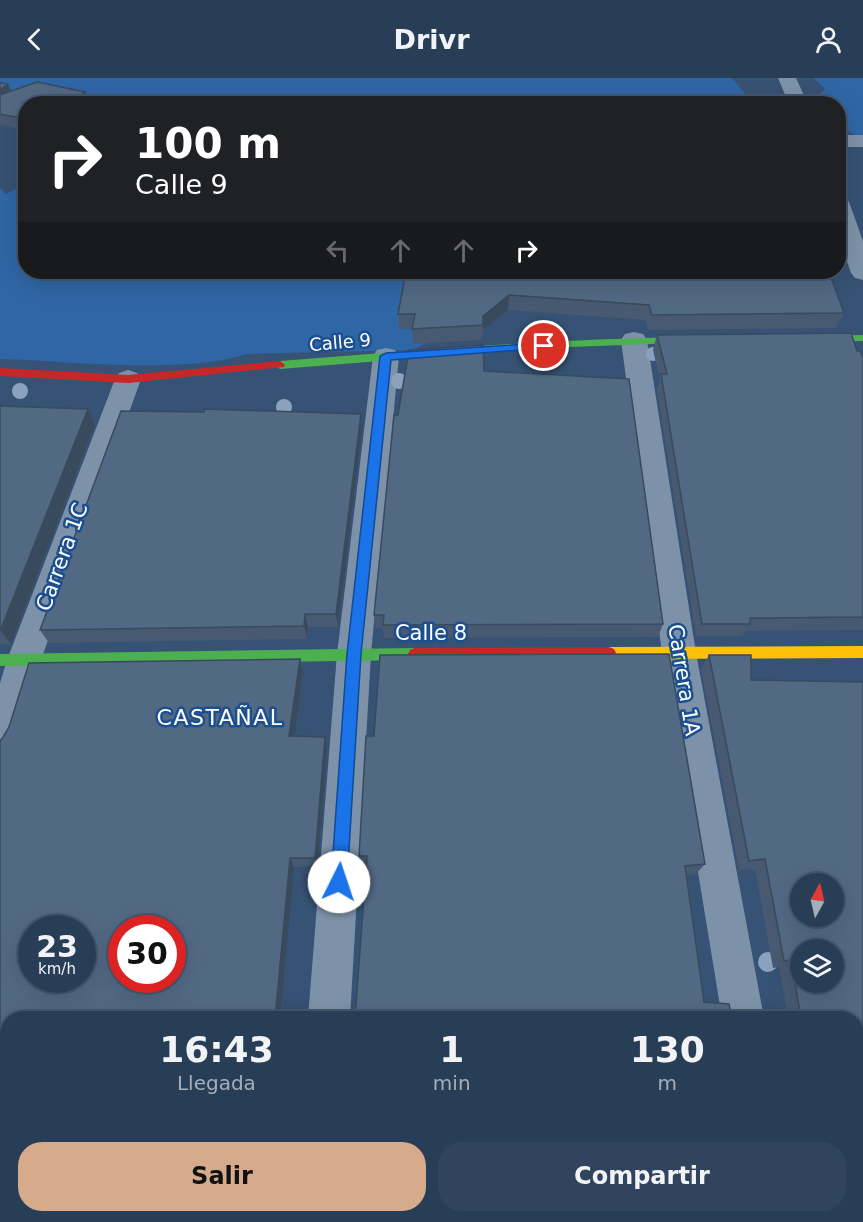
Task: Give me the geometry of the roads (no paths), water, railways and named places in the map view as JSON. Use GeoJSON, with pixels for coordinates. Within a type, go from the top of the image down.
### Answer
{"type":"FeatureCollection","features":[{"type":"Feature","properties":{"kind":"street"},"geometry":{"type":"LineString","coordinates":[[787,78],[795,96]]}},
{"type":"Feature","properties":{"kind":"street"},"geometry":{"type":"LineString","coordinates":[[846,141],[863,141]]}},
{"type":"Feature","properties":{"kind":"street"},"geometry":{"type":"LineString","coordinates":[[846,225],[863,273]]}},
{"type":"Feature","properties":{"kind":"street"},"geometry":{"type":"LineString","coordinates":[[794,339],[863,338]]}},
{"type":"Feature","properties":{"kind":"street","name":"Calle 9"},"geometry":{"type":"LineString","coordinates":[[0,372],[128,379],[386,356],[634,340],[714,339]]}},
{"type":"Feature","properties":{"kind":"street","name":"Carrera 1A"},"geometry":{"type":"LineString","coordinates":[[634,340],[679,653],[741,1011]]}},
{"type":"Feature","properties":{"kind":"street"},"geometry":{"type":"LineString","coordinates":[[329,1011],[354,654],[386,356]]}},
{"type":"Feature","properties":{"kind":"street","name":"Carrera 1C"},"geometry":{"type":"LineString","coordinates":[[0,737],[12,660],[128,379]]}},
{"type":"Feature","properties":{"kind":"street","name":"Calle 8"},"geometry":{"type":"LineString","coordinates":[[12,660],[354,654],[863,651]]}},
{"type":"Feature","properties":{"kind":"district","name":"CASTAÑAL"},"geometry":{"type":"Point","coordinates":[220,717]}}]}
